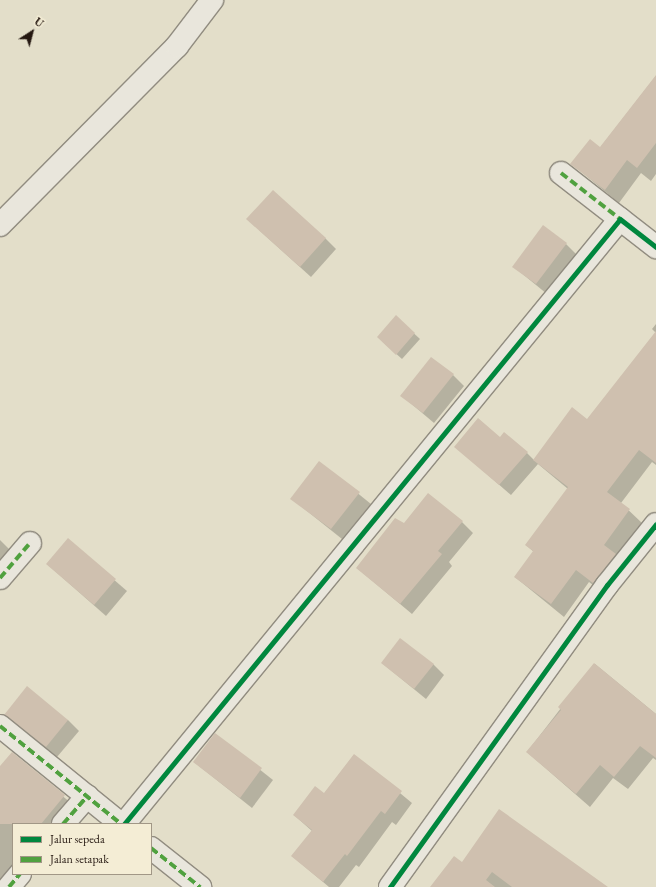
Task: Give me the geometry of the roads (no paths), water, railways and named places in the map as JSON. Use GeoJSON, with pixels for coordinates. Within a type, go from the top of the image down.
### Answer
{"type":"FeatureCollection","features":[{"type":"Feature","properties":{"kind":"street"},"geometry":{"type":"LineString","coordinates":[[0,225],[177,46],[212,0]]}},
{"type":"Feature","properties":{"kind":"street"},"geometry":{"type":"LineString","coordinates":[[561,173],[656,247]]}},
{"type":"Feature","properties":{"kind":"street"},"geometry":{"type":"LineString","coordinates":[[123,823],[620,219]]}},
{"type":"Feature","properties":{"kind":"street"},"geometry":{"type":"LineString","coordinates":[[390,887],[607,585],[656,524]]}},
{"type":"Feature","properties":{"kind":"street"},"geometry":{"type":"LineString","coordinates":[[0,578],[30,543]]}},
{"type":"Feature","properties":{"kind":"street"},"geometry":{"type":"LineString","coordinates":[[0,726],[121,823]]}},
{"type":"Feature","properties":{"kind":"street"},"geometry":{"type":"LineString","coordinates":[[64,823],[87,796]]}},
{"type":"Feature","properties":{"kind":"street"},"geometry":{"type":"LineString","coordinates":[[152,849],[200,887]]}},
{"type":"Feature","properties":{"kind":"street"},"geometry":{"type":"LineString","coordinates":[[9,887],[19,875]]}}]}
